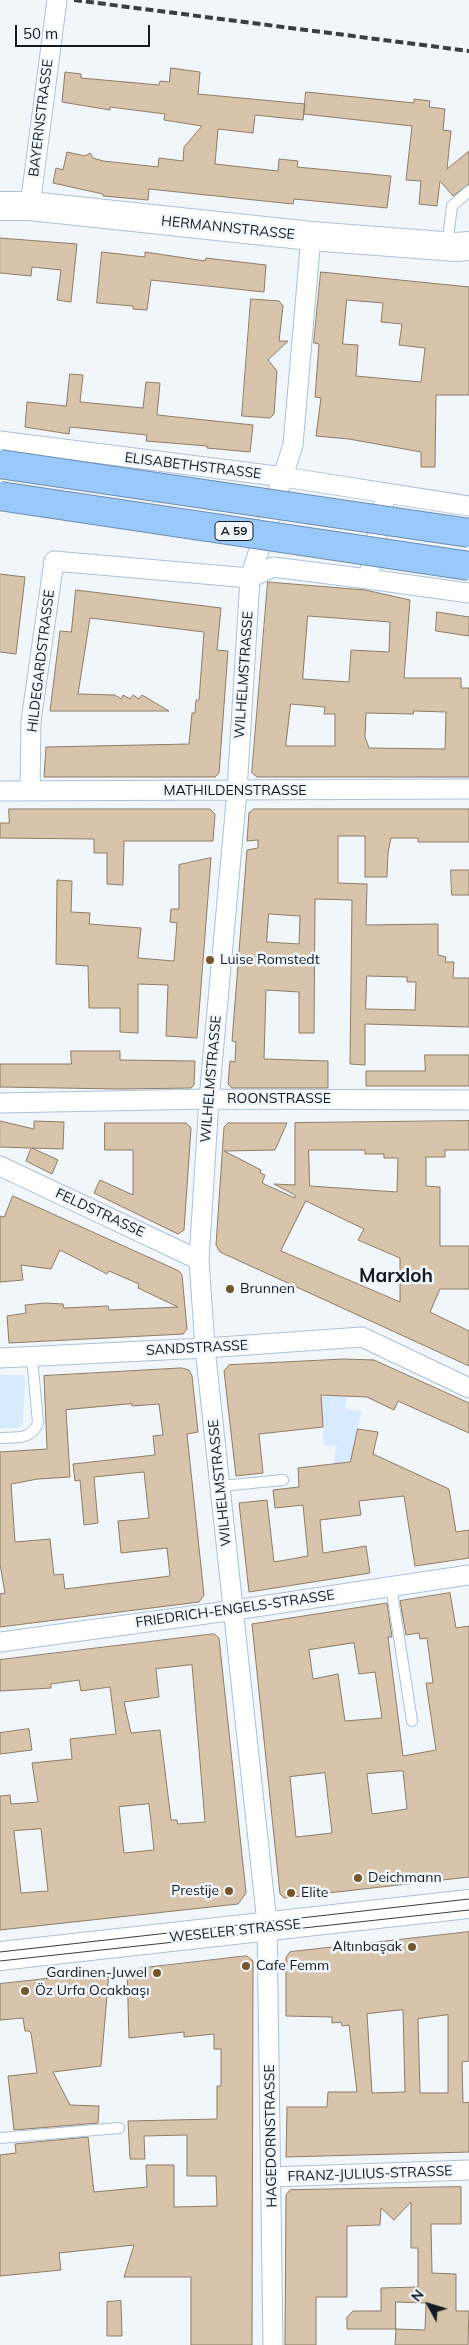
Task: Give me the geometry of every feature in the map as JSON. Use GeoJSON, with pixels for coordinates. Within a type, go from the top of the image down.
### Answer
{"type":"FeatureCollection","features":[{"type":"Feature","properties":{"kind":"highway","name":"A 59"},"geometry":{"type":"LineString","coordinates":[[0,464],[469,533]]}},
{"type":"Feature","properties":{"kind":"highway","name":"A 59"},"geometry":{"type":"LineString","coordinates":[[0,496],[469,566]]}},
{"type":"Feature","properties":{"kind":"main road","name":"HERMANNSTRASSE"},"geometry":{"type":"LineString","coordinates":[[0,206],[30,206],[311,236],[460,248]]}},
{"type":"Feature","properties":{"kind":"main road","name":"WESELER STRASSE"},"geometry":{"type":"LineString","coordinates":[[0,1956],[469,1904]]}},
{"type":"Feature","properties":{"kind":"street","name":"BAYERNSTRASSE"},"geometry":{"type":"LineString","coordinates":[[30,206],[57,0]]}},
{"type":"Feature","properties":{"kind":"street","name":"WILHELMSTRASSE"},"geometry":{"type":"LineString","coordinates":[[267,1927],[206,1348],[199,1260],[209,1099],[237,792],[250,578],[293,445],[311,236]]}},
{"type":"Feature","properties":{"kind":"street","name":"ELISABETHSTRASSE"},"geometry":{"type":"LineString","coordinates":[[0,441],[284,477],[469,506]]}},
{"type":"Feature","properties":{"kind":"street"},"geometry":{"type":"LineString","coordinates":[[368,579],[386,493]]}},
{"type":"Feature","properties":{"kind":"street","name":"HILDEGARDSTRASSE"},"geometry":{"type":"LineString","coordinates":[[30,791],[31,721],[54,561],[250,578]]}},
{"type":"Feature","properties":{"kind":"street"},"geometry":{"type":"LineString","coordinates":[[250,578],[273,567],[469,593]]}},
{"type":"Feature","properties":{"kind":"street","name":"MATHILDENSTRASSE"},"geometry":{"type":"LineString","coordinates":[[0,791],[237,792],[469,789]]}},
{"type":"Feature","properties":{"kind":"street","name":"ROONSTRASSE"},"geometry":{"type":"LineString","coordinates":[[0,1103],[209,1099],[469,1100]]}},
{"type":"Feature","properties":{"kind":"street","name":"FELDSTRASSE"},"geometry":{"type":"LineString","coordinates":[[0,1166],[199,1260]]}},
{"type":"Feature","properties":{"kind":"street","name":"SANDSTRASSE"},"geometry":{"type":"LineString","coordinates":[[0,1358],[206,1348],[362,1337],[469,1388]]}},
{"type":"Feature","properties":{"kind":"street","name":"FRIEDRICH-ENGELS-STRASSE"},"geometry":{"type":"LineString","coordinates":[[0,1642],[235,1610],[469,1575]]}},
{"type":"Feature","properties":{"kind":"street","name":"HAGEDORNSTRASSE"},"geometry":{"type":"LineString","coordinates":[[267,1927],[273,2345]]}},
{"type":"Feature","properties":{"kind":"street","name":"FRANZ-JULIUS-STRASSE"},"geometry":{"type":"LineString","coordinates":[[272,2177],[469,2170]]}},
{"type":"Feature","properties":{"kind":"lane"},"geometry":{"type":"LineString","coordinates":[[460,248],[452,206],[469,191]]}},
{"type":"Feature","properties":{"kind":"lane"},"geometry":{"type":"LineString","coordinates":[[0,1438],[26,1437],[34,1432],[38,1423],[32,1356]]}},
{"type":"Feature","properties":{"kind":"lane"},"geometry":{"type":"LineString","coordinates":[[221,1486],[283,1480]]}},
{"type":"Feature","properties":{"kind":"lane"},"geometry":{"type":"LineString","coordinates":[[391,1586],[412,1721]]}},
{"type":"Feature","properties":{"kind":"lane"},"geometry":{"type":"LineString","coordinates":[[0,2138],[119,2128]]}},
{"type":"Feature","properties":{"kind":"shaded area"},"geometry":{"type":"Polygon","coordinates":[[[0,1375],[23,1375],[25,1379],[23,1424],[19,1428],[0,1428],[0,1375]]]}},
{"type":"Feature","properties":{"kind":"shaded area"},"geometry":{"type":"Polygon","coordinates":[[[347,1394],[345,1409],[362,1411],[350,1462],[333,1464],[337,1446],[324,1445],[321,1396],[347,1394]]]}},
{"type":"Feature","properties":{"kind":"building"},"geometry":{"type":"Polygon","coordinates":[[[171,68],[200,72],[198,94],[305,104],[303,120],[255,115],[253,133],[218,129],[215,164],[278,171],[279,159],[298,161],[297,167],[391,176],[387,208],[294,199],[293,204],[149,189],[148,200],[103,196],[103,194],[53,183],[56,168],[63,170],[67,152],[85,156],[90,153],[93,158],[103,161],[158,167],[159,158],[183,161],[184,147],[202,126],[164,120],[165,114],[110,107],[110,110],[62,102],[65,72],[81,74],[81,78],[159,85],[160,81],[169,82],[171,68]]]}},
{"type":"Feature","properties":{"kind":"building"},"geometry":{"type":"Polygon","coordinates":[[[306,92],[414,103],[414,99],[430,101],[429,107],[445,109],[443,130],[451,131],[447,169],[469,151],[469,184],[453,196],[440,181],[437,206],[419,204],[421,181],[406,180],[412,126],[304,114],[306,92]]]}},
{"type":"Feature","properties":{"kind":"building"},"geometry":{"type":"Polygon","coordinates":[[[0,238],[77,244],[71,302],[57,300],[61,270],[32,267],[31,276],[0,273],[0,238]]]}},
{"type":"Feature","properties":{"kind":"building"},"geometry":{"type":"Polygon","coordinates":[[[102,252],[145,257],[145,252],[205,261],[206,258],[266,265],[264,292],[151,280],[147,310],[133,309],[133,306],[97,303],[102,252]]]}},
{"type":"Feature","properties":{"kind":"building"},"geometry":{"type":"Polygon","coordinates":[[[321,272],[469,287],[469,395],[436,395],[435,467],[421,467],[421,452],[349,439],[316,436],[321,398],[315,397],[319,344],[314,343],[321,272]],[[347,300],[343,344],[358,345],[356,376],[421,382],[425,348],[399,345],[402,324],[381,322],[383,303],[347,300]]]}},
{"type":"Feature","properties":{"kind":"building"},"geometry":{"type":"Polygon","coordinates":[[[251,299],[279,301],[283,306],[279,341],[288,341],[268,360],[277,371],[274,414],[270,418],[242,416],[251,299]]]}},
{"type":"Feature","properties":{"kind":"building"},"geometry":{"type":"Polygon","coordinates":[[[70,374],[83,375],[80,402],[143,408],[146,382],[160,383],[157,415],[253,425],[250,452],[146,441],[147,435],[70,427],[69,434],[25,427],[27,402],[66,406],[70,374]]]}},
{"type":"Feature","properties":{"kind":"building"},"geometry":{"type":"Polygon","coordinates":[[[0,574],[25,577],[16,654],[0,652],[0,574]]]}},
{"type":"Feature","properties":{"kind":"building"},"geometry":{"type":"Polygon","coordinates":[[[268,582],[365,590],[410,600],[404,678],[461,678],[461,688],[469,688],[469,777],[257,777],[252,773],[268,582]],[[308,616],[303,679],[349,682],[351,650],[389,652],[390,622],[308,616]],[[291,704],[286,746],[335,746],[335,714],[324,714],[325,707],[291,704]],[[414,711],[413,714],[366,713],[365,737],[369,748],[445,749],[446,712],[414,711]]]}},
{"type":"Feature","properties":{"kind":"building"},"geometry":{"type":"Polygon","coordinates":[[[76,590],[221,608],[217,650],[228,651],[219,773],[215,777],[44,777],[46,747],[189,744],[192,713],[195,713],[196,700],[199,700],[204,632],[90,618],[78,694],[115,695],[121,699],[123,695],[130,699],[133,695],[139,699],[142,695],[169,711],[50,711],[60,631],[71,632],[76,590]]]}},
{"type":"Feature","properties":{"kind":"building"},"geometry":{"type":"Polygon","coordinates":[[[437,612],[469,617],[469,636],[436,631],[437,612]]]}},
{"type":"Feature","properties":{"kind":"building"},"geometry":{"type":"Polygon","coordinates":[[[9,809],[210,809],[215,814],[213,841],[124,841],[123,885],[107,884],[107,853],[94,853],[94,839],[0,838],[0,823],[9,823],[9,809]]]}},
{"type":"Feature","properties":{"kind":"building"},"geometry":{"type":"Polygon","coordinates":[[[254,809],[469,809],[469,842],[418,842],[418,838],[391,838],[388,852],[387,877],[365,877],[365,836],[338,836],[338,883],[367,884],[366,925],[438,924],[438,955],[446,957],[445,962],[454,962],[453,978],[469,978],[469,1027],[365,1024],[365,1065],[350,1064],[352,900],[315,899],[314,1033],[299,1033],[299,992],[266,990],[264,1059],[328,1061],[328,1088],[232,1088],[228,1084],[230,1061],[235,1062],[236,1042],[232,1041],[247,850],[258,848],[258,840],[247,841],[249,813],[254,809]],[[269,914],[267,942],[299,944],[300,916],[269,914]],[[367,976],[366,1009],[415,1010],[416,982],[407,982],[407,977],[367,976]]]}},
{"type":"Feature","properties":{"kind":"building"},"geometry":{"type":"Polygon","coordinates":[[[211,858],[197,1038],[166,1036],[168,985],[138,984],[138,1033],[120,1032],[120,1008],[89,1008],[88,966],[56,964],[57,880],[72,881],[71,912],[90,913],[89,924],[141,928],[138,958],[174,961],[177,923],[170,922],[171,909],[179,909],[179,865],[211,858]]]}},
{"type":"Feature","properties":{"kind":"building"},"geometry":{"type":"Polygon","coordinates":[[[451,870],[469,870],[469,895],[452,895],[451,870]]]}},
{"type":"Feature","properties":{"kind":"building"},"geometry":{"type":"Polygon","coordinates":[[[71,1051],[120,1051],[120,1060],[195,1061],[194,1085],[191,1088],[119,1089],[0,1087],[0,1064],[71,1064],[71,1051]]]}},
{"type":"Feature","properties":{"kind":"building"},"geometry":{"type":"Polygon","coordinates":[[[425,1055],[469,1055],[469,1086],[366,1086],[366,1071],[425,1071],[425,1055]]]}},
{"type":"Feature","properties":{"kind":"building"},"geometry":{"type":"Polygon","coordinates":[[[0,1121],[34,1129],[34,1121],[64,1122],[63,1149],[32,1148],[58,1160],[52,1174],[26,1161],[31,1148],[0,1147],[0,1121]]]}},
{"type":"Feature","properties":{"kind":"building"},"geometry":{"type":"Polygon","coordinates":[[[469,1121],[469,1150],[445,1150],[445,1157],[426,1157],[426,1186],[440,1187],[440,1246],[469,1246],[469,1289],[440,1289],[430,1312],[469,1331],[469,1366],[220,1252],[216,1245],[224,1127],[228,1123],[287,1123],[275,1150],[224,1151],[261,1170],[260,1173],[265,1175],[262,1183],[295,1198],[295,1195],[274,1184],[295,1185],[295,1123],[469,1121]],[[309,1150],[310,1186],[397,1192],[398,1158],[384,1158],[384,1154],[365,1154],[365,1150],[309,1150]],[[306,1201],[281,1251],[400,1302],[400,1258],[358,1240],[364,1229],[306,1201]]]}},
{"type":"Feature","properties":{"kind":"building"},"geometry":{"type":"Polygon","coordinates":[[[105,1123],[186,1123],[191,1128],[184,1230],[178,1234],[94,1193],[100,1180],[133,1195],[133,1150],[105,1150],[105,1123]]]}},
{"type":"Feature","properties":{"kind":"building"},"geometry":{"type":"Polygon","coordinates":[[[13,1196],[179,1271],[182,1275],[187,1329],[183,1334],[9,1343],[7,1316],[26,1313],[25,1305],[63,1304],[64,1308],[108,1306],[109,1310],[178,1307],[138,1288],[139,1284],[109,1271],[107,1274],[60,1250],[51,1269],[21,1265],[23,1280],[0,1282],[0,1216],[4,1217],[13,1196]]]}},
{"type":"Feature","properties":{"kind":"building"},"geometry":{"type":"Polygon","coordinates":[[[344,1359],[374,1360],[469,1403],[469,1433],[398,1401],[394,1410],[367,1397],[321,1395],[323,1427],[259,1434],[263,1473],[236,1476],[224,1371],[229,1365],[344,1359]]]}},
{"type":"Feature","properties":{"kind":"building"},"geometry":{"type":"Polygon","coordinates":[[[182,1368],[189,1370],[192,1376],[198,1432],[187,1434],[204,1595],[199,1602],[0,1627],[0,1594],[5,1593],[0,1564],[0,1452],[47,1449],[44,1376],[182,1368]],[[132,1404],[66,1410],[70,1477],[38,1479],[11,1484],[15,1542],[50,1539],[54,1575],[63,1574],[65,1589],[170,1576],[167,1548],[121,1553],[118,1521],[149,1518],[144,1472],[94,1477],[98,1523],[84,1525],[80,1480],[75,1481],[73,1464],[155,1455],[153,1436],[163,1435],[159,1404],[132,1406],[132,1404]]]}},
{"type":"Feature","properties":{"kind":"building"},"geometry":{"type":"Polygon","coordinates":[[[358,1429],[378,1432],[373,1454],[449,1489],[456,1532],[469,1530],[469,1558],[415,1566],[404,1496],[359,1501],[361,1515],[320,1520],[323,1553],[366,1546],[370,1573],[249,1592],[239,1503],[267,1500],[274,1562],[308,1556],[303,1505],[275,1508],[273,1490],[299,1487],[298,1468],[350,1462],[358,1429]]]}},
{"type":"Feature","properties":{"kind":"building"},"geometry":{"type":"Polygon","coordinates":[[[450,1593],[456,1628],[469,1626],[469,1877],[284,1898],[280,1894],[252,1624],[387,1603],[392,1637],[388,1637],[403,1756],[436,1750],[426,1683],[433,1683],[427,1638],[420,1639],[419,1633],[406,1635],[400,1601],[450,1593]],[[354,1643],[309,1650],[313,1679],[338,1674],[345,1721],[382,1718],[375,1672],[359,1674],[354,1643]],[[403,1771],[367,1774],[372,1814],[407,1809],[403,1771]],[[325,1773],[290,1777],[296,1837],[332,1833],[325,1773]]]}},
{"type":"Feature","properties":{"kind":"building"},"geometry":{"type":"Polygon","coordinates":[[[214,1634],[219,1638],[246,1893],[238,1904],[0,1930],[0,1796],[10,1795],[11,1804],[38,1802],[32,1763],[72,1759],[70,1739],[116,1734],[110,1687],[81,1691],[79,1680],[51,1684],[51,1688],[0,1691],[0,1660],[214,1634]],[[192,1665],[156,1669],[159,1697],[124,1702],[131,1733],[160,1730],[171,1820],[177,1820],[178,1824],[205,1822],[192,1665]],[[149,1804],[119,1807],[124,1853],[154,1850],[149,1804]],[[41,1829],[14,1831],[21,1893],[48,1891],[41,1829]]]}},
{"type":"Feature","properties":{"kind":"building"},"geometry":{"type":"Polygon","coordinates":[[[29,1729],[32,1750],[0,1754],[0,1733],[29,1729]]]}},
{"type":"Feature","properties":{"kind":"building"},"geometry":{"type":"Polygon","coordinates":[[[469,1932],[469,2061],[462,2062],[463,2103],[469,2102],[469,2152],[286,2157],[287,2107],[327,2107],[328,2092],[357,2092],[349,2025],[342,2026],[341,2022],[332,2023],[332,2017],[286,2016],[286,1957],[290,1952],[469,1932]],[[403,2010],[367,2014],[372,2093],[405,2092],[403,2010]],[[448,2015],[418,2019],[420,2093],[448,2093],[448,2015]]]}},
{"type":"Feature","properties":{"kind":"building"},"geometry":{"type":"Polygon","coordinates":[[[247,1956],[253,1961],[252,2345],[191,2345],[191,2277],[124,2277],[134,2245],[59,2253],[61,2270],[0,2276],[0,2155],[16,2153],[15,2144],[88,2137],[94,2192],[147,2187],[146,2165],[174,2165],[174,2207],[217,2206],[216,2176],[187,2176],[187,2135],[144,2136],[145,2159],[130,2159],[128,2121],[217,2119],[217,2086],[221,2086],[221,2049],[214,2049],[214,2034],[184,2037],[184,2032],[129,2038],[127,1970],[247,1956]]]}},
{"type":"Feature","properties":{"kind":"building"},"geometry":{"type":"Polygon","coordinates":[[[109,1972],[101,2066],[53,2072],[70,2105],[99,2106],[98,2123],[14,2130],[8,2076],[37,2073],[31,2033],[25,2031],[23,2018],[0,2020],[0,1984],[109,1972]]]}},
{"type":"Feature","properties":{"kind":"building"},"geometry":{"type":"Polygon","coordinates":[[[461,2187],[461,2224],[431,2224],[432,2273],[456,2274],[456,2311],[469,2311],[468,2345],[395,2345],[396,2329],[347,2329],[347,2317],[353,2311],[381,2311],[381,2288],[418,2287],[418,2248],[411,2248],[411,2202],[394,2220],[381,2208],[380,2225],[347,2226],[347,2297],[316,2297],[316,2345],[285,2345],[286,2195],[290,2190],[461,2187]],[[396,2302],[396,2329],[425,2330],[426,2303],[396,2302]]]}},
{"type":"Feature","properties":{"kind":"building"},"geometry":{"type":"Polygon","coordinates":[[[121,2301],[122,2336],[107,2336],[107,2302],[121,2301]]]}},
{"type":"Feature","properties":{"kind":"tram line"},"geometry":{"type":"LineString","coordinates":[[0,1952],[469,1899]]}},
{"type":"Feature","properties":{"kind":"tram line"},"geometry":{"type":"LineString","coordinates":[[0,1961],[469,1910]]}},
{"type":"Feature","properties":{"kind":"railway"},"geometry":{"type":"LineString","coordinates":[[74,0],[469,51]]}},
{"type":"Feature","properties":{"kind":"place","name":"Luise Romstedt"},"geometry":{"type":"Point","coordinates":[210,960]}},
{"type":"Feature","properties":{"kind":"place","name":"Brunnen"},"geometry":{"type":"Point","coordinates":[230,1289]}},
{"type":"Feature","properties":{"kind":"place","name":"Deichmann"},"geometry":{"type":"Point","coordinates":[358,1878]}},
{"type":"Feature","properties":{"kind":"place","name":"Prestije"},"geometry":{"type":"Point","coordinates":[229,1891]}},
{"type":"Feature","properties":{"kind":"place","name":"Elite"},"geometry":{"type":"Point","coordinates":[291,1893]}},
{"type":"Feature","properties":{"kind":"place","name":"Altınbaşak"},"geometry":{"type":"Point","coordinates":[412,1947]}},
{"type":"Feature","properties":{"kind":"place","name":"Cafe Femm"},"geometry":{"type":"Point","coordinates":[246,1966]}},
{"type":"Feature","properties":{"kind":"place","name":"Gardinen-Juwel"},"geometry":{"type":"Point","coordinates":[157,1973]}},
{"type":"Feature","properties":{"kind":"place","name":"Öz Urfa Ocakbaşı"},"geometry":{"type":"Point","coordinates":[25,1991]}},
{"type":"Feature","properties":{"kind":"district","name":"Marxloh"},"geometry":{"type":"Point","coordinates":[396,1276]}}]}
